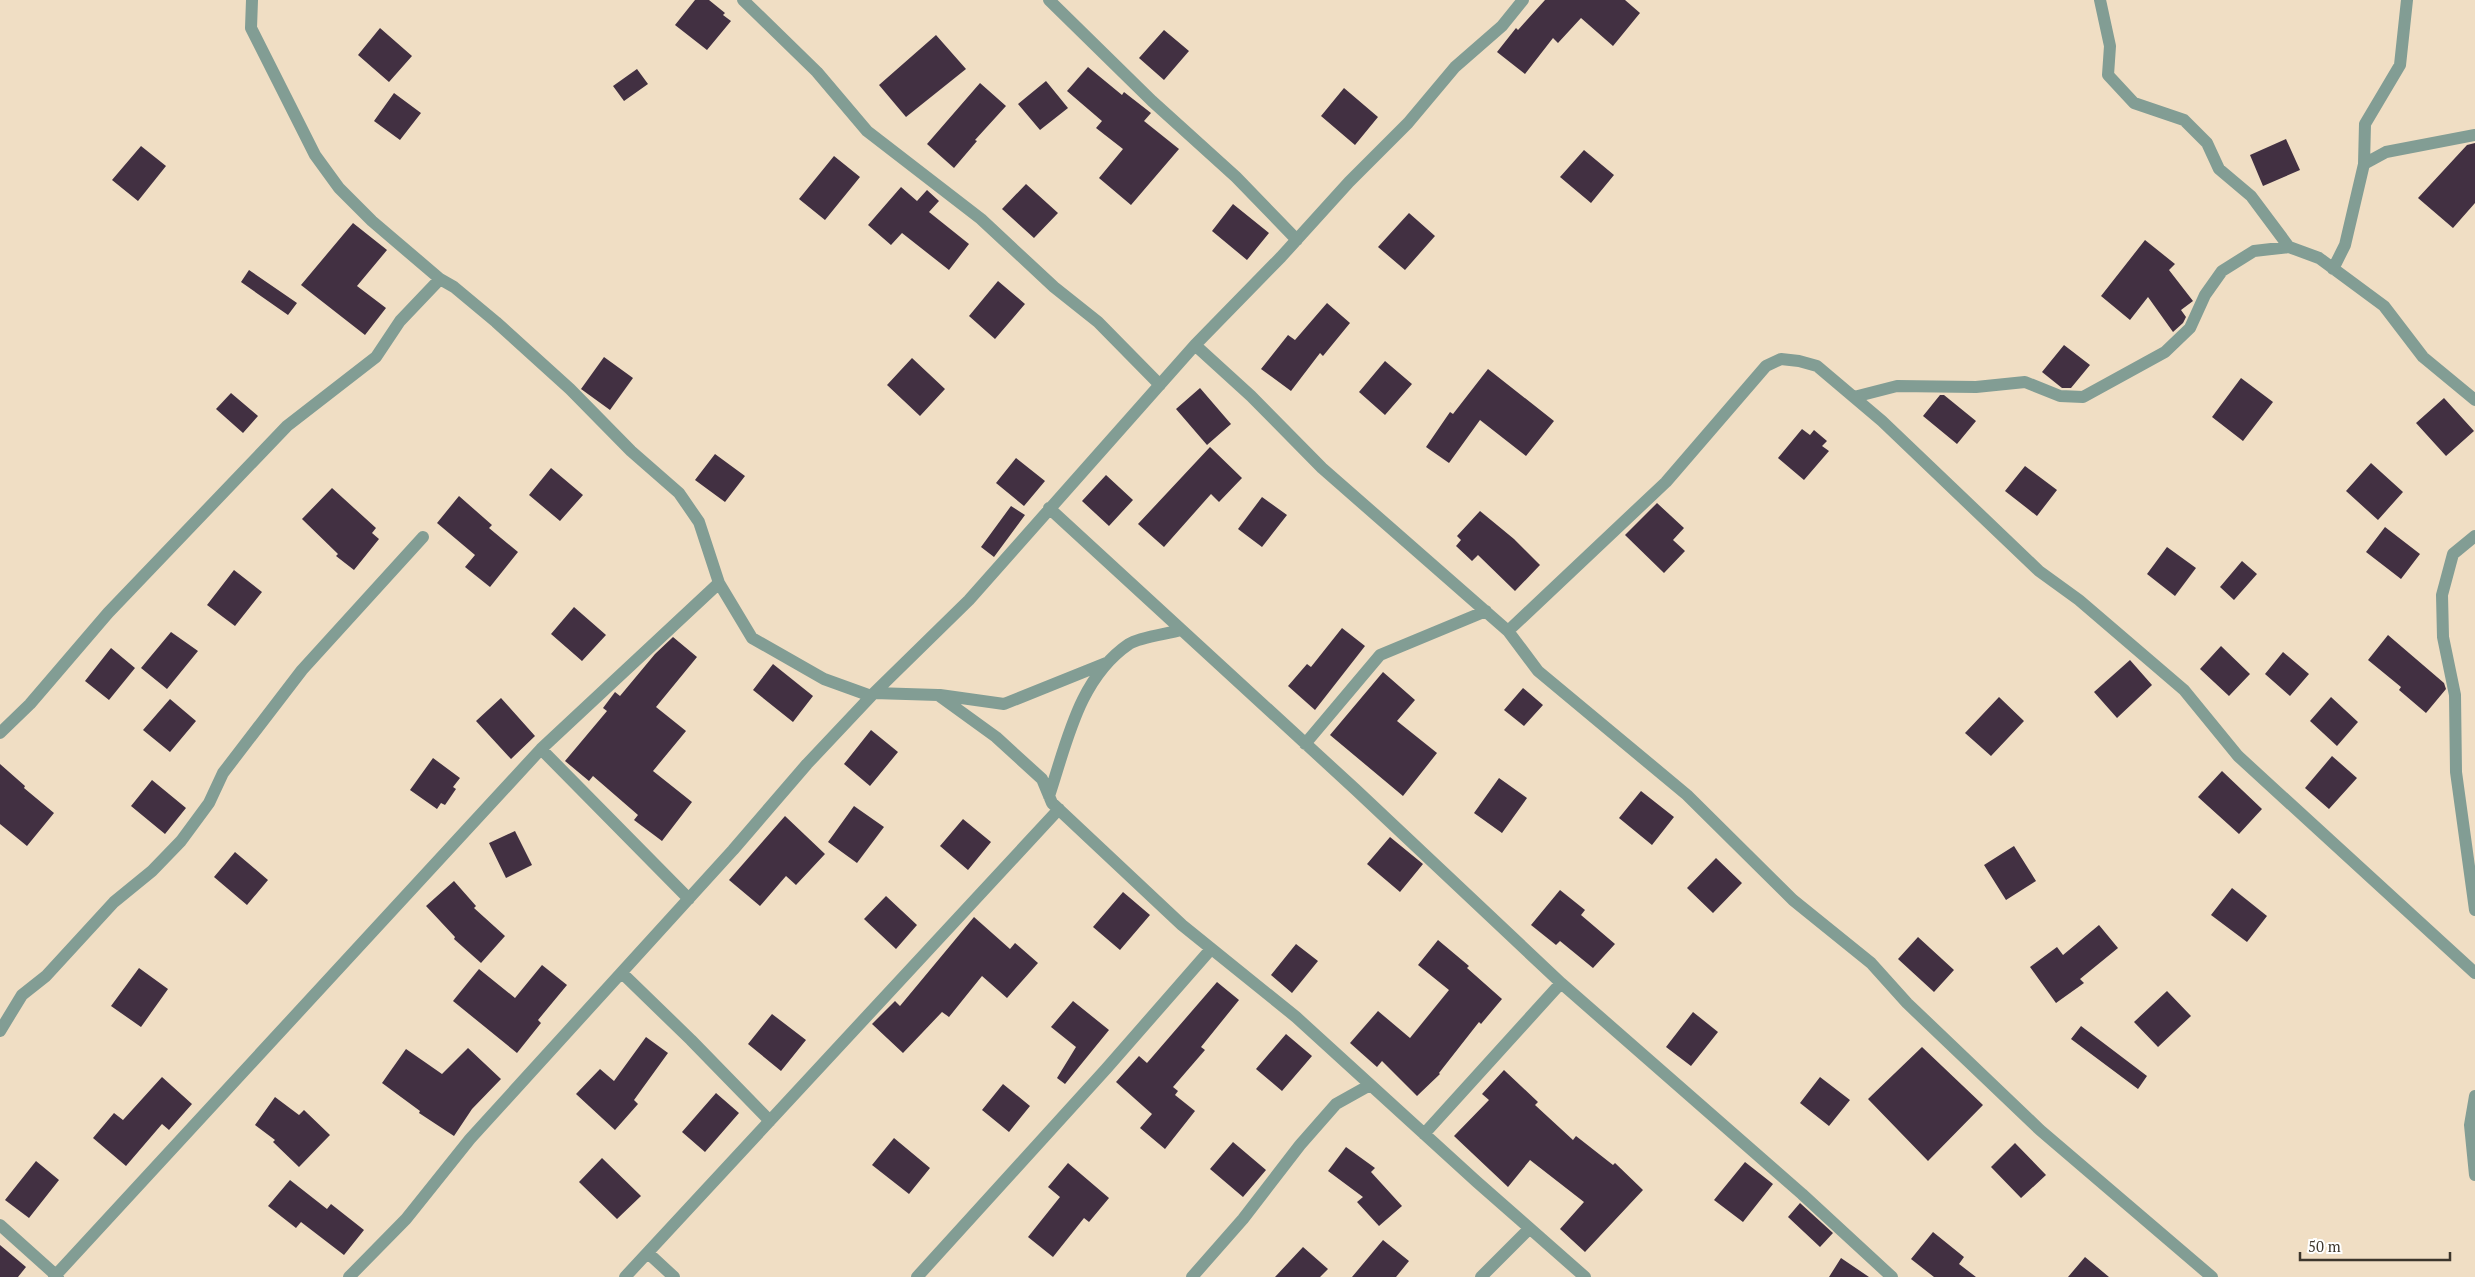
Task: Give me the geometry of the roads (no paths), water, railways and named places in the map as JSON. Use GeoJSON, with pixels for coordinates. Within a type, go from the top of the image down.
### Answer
{"type":"FeatureCollection","features":[{"type":"Feature","properties":{"kind":"street"},"geometry":{"type":"LineString","coordinates":[[252,0],[251,28],[315,155],[339,188],[372,221],[440,279],[454,287],[504,328],[570,389],[631,451],[679,494],[699,522],[719,583],[752,638],[824,679],[872,695],[938,695],[1004,704],[1106,663]]}},
{"type":"Feature","properties":{"kind":"street"},"geometry":{"type":"LineString","coordinates":[[743,0],[817,72],[867,131],[981,219],[1054,288],[1098,322],[1160,385]]}},
{"type":"Feature","properties":{"kind":"street"},"geometry":{"type":"LineString","coordinates":[[1049,0],[1152,101],[1236,176],[1296,240]]}},
{"type":"Feature","properties":{"kind":"street"},"geometry":{"type":"LineString","coordinates":[[349,1277],[402,1223],[470,1139],[689,899],[807,764],[872,695],[969,600],[1195,346],[1349,182],[1408,123],[1455,67],[1502,26],[1523,0]]}},
{"type":"Feature","properties":{"kind":"street"},"geometry":{"type":"LineString","coordinates":[[2100,0],[2110,46],[2108,75],[2134,103],[2184,120],[2207,143],[2218,170],[2251,196],[2289,247]]}},
{"type":"Feature","properties":{"kind":"street"},"geometry":{"type":"LineString","coordinates":[[2333,268],[2345,245],[2364,164],[2365,124],[2400,65],[2407,0]]}},
{"type":"Feature","properties":{"kind":"street"},"geometry":{"type":"LineString","coordinates":[[2364,164],[2386,152],[2475,135]]}},
{"type":"Feature","properties":{"kind":"street"},"geometry":{"type":"LineString","coordinates":[[1854,398],[1897,386],[1976,386],[2025,382],[2060,396],[2082,397],[2165,352],[2190,328],[2205,295],[2222,271],[2254,251],[2289,247],[2319,258],[2384,306],[2423,357],[2475,400]]}},
{"type":"Feature","properties":{"kind":"street"},"geometry":{"type":"LineString","coordinates":[[0,733],[30,704],[108,613],[287,426],[376,357],[400,321],[440,279]]}},
{"type":"Feature","properties":{"kind":"street"},"geometry":{"type":"LineString","coordinates":[[1195,346],[1252,396],[1322,468],[1508,630],[1538,671],[1687,795],[1793,900],[1871,962],[1907,1003],[2034,1124],[2212,1277]]}},
{"type":"Feature","properties":{"kind":"street"},"geometry":{"type":"LineString","coordinates":[[1508,630],[1666,482],[1766,366],[1781,359],[1817,366],[1889,428],[2039,571],[2079,600],[2184,690],[2238,756],[2475,973]]}},
{"type":"Feature","properties":{"kind":"street"},"geometry":{"type":"LineString","coordinates":[[1050,508],[1561,983],[1802,1194],[1892,1277]]}},
{"type":"Feature","properties":{"kind":"street"},"geometry":{"type":"LineString","coordinates":[[2475,536],[2453,554],[2442,595],[2444,637],[2455,695],[2456,772],[2469,828],[2475,910]]}},
{"type":"Feature","properties":{"kind":"street"},"geometry":{"type":"LineString","coordinates":[[0,1031],[22,994],[46,976],[114,902],[152,871],[181,841],[209,803],[223,773],[302,670],[423,537]]}},
{"type":"Feature","properties":{"kind":"street"},"geometry":{"type":"LineString","coordinates":[[0,1225],[56,1276],[541,749],[719,583]]}},
{"type":"Feature","properties":{"kind":"street"},"geometry":{"type":"LineString","coordinates":[[1305,744],[1380,655],[1486,611]]}},
{"type":"Feature","properties":{"kind":"street"},"geometry":{"type":"LineString","coordinates":[[1049,796],[1082,698],[1106,663],[1130,642],[1181,630]]}},
{"type":"Feature","properties":{"kind":"street"},"geometry":{"type":"LineString","coordinates":[[938,695],[1002,743],[1042,779],[1049,796],[1059,809],[1182,925],[1296,1017],[1585,1277]]}},
{"type":"Feature","properties":{"kind":"street"},"geometry":{"type":"LineString","coordinates":[[541,749],[689,899]]}},
{"type":"Feature","properties":{"kind":"street"},"geometry":{"type":"LineString","coordinates":[[625,1277],[939,942],[1059,809]]}},
{"type":"Feature","properties":{"kind":"street"},"geometry":{"type":"LineString","coordinates":[[916,1277],[1106,1069],[1211,949]]}},
{"type":"Feature","properties":{"kind":"street"},"geometry":{"type":"LineString","coordinates":[[622,973],[692,1040],[770,1121]]}},
{"type":"Feature","properties":{"kind":"street"},"geometry":{"type":"LineString","coordinates":[[1424,1134],[1561,983]]}},
{"type":"Feature","properties":{"kind":"street"},"geometry":{"type":"LineString","coordinates":[[1192,1277],[1244,1219],[1300,1146],[1336,1104],[1370,1085]]}},
{"type":"Feature","properties":{"kind":"street"},"geometry":{"type":"LineString","coordinates":[[2475,1096],[2470,1125],[2475,1175]]}},
{"type":"Feature","properties":{"kind":"street"},"geometry":{"type":"LineString","coordinates":[[1481,1277],[1529,1228]]}},
{"type":"Feature","properties":{"kind":"street"},"geometry":{"type":"LineString","coordinates":[[648,1253],[674,1277]]}}]}
